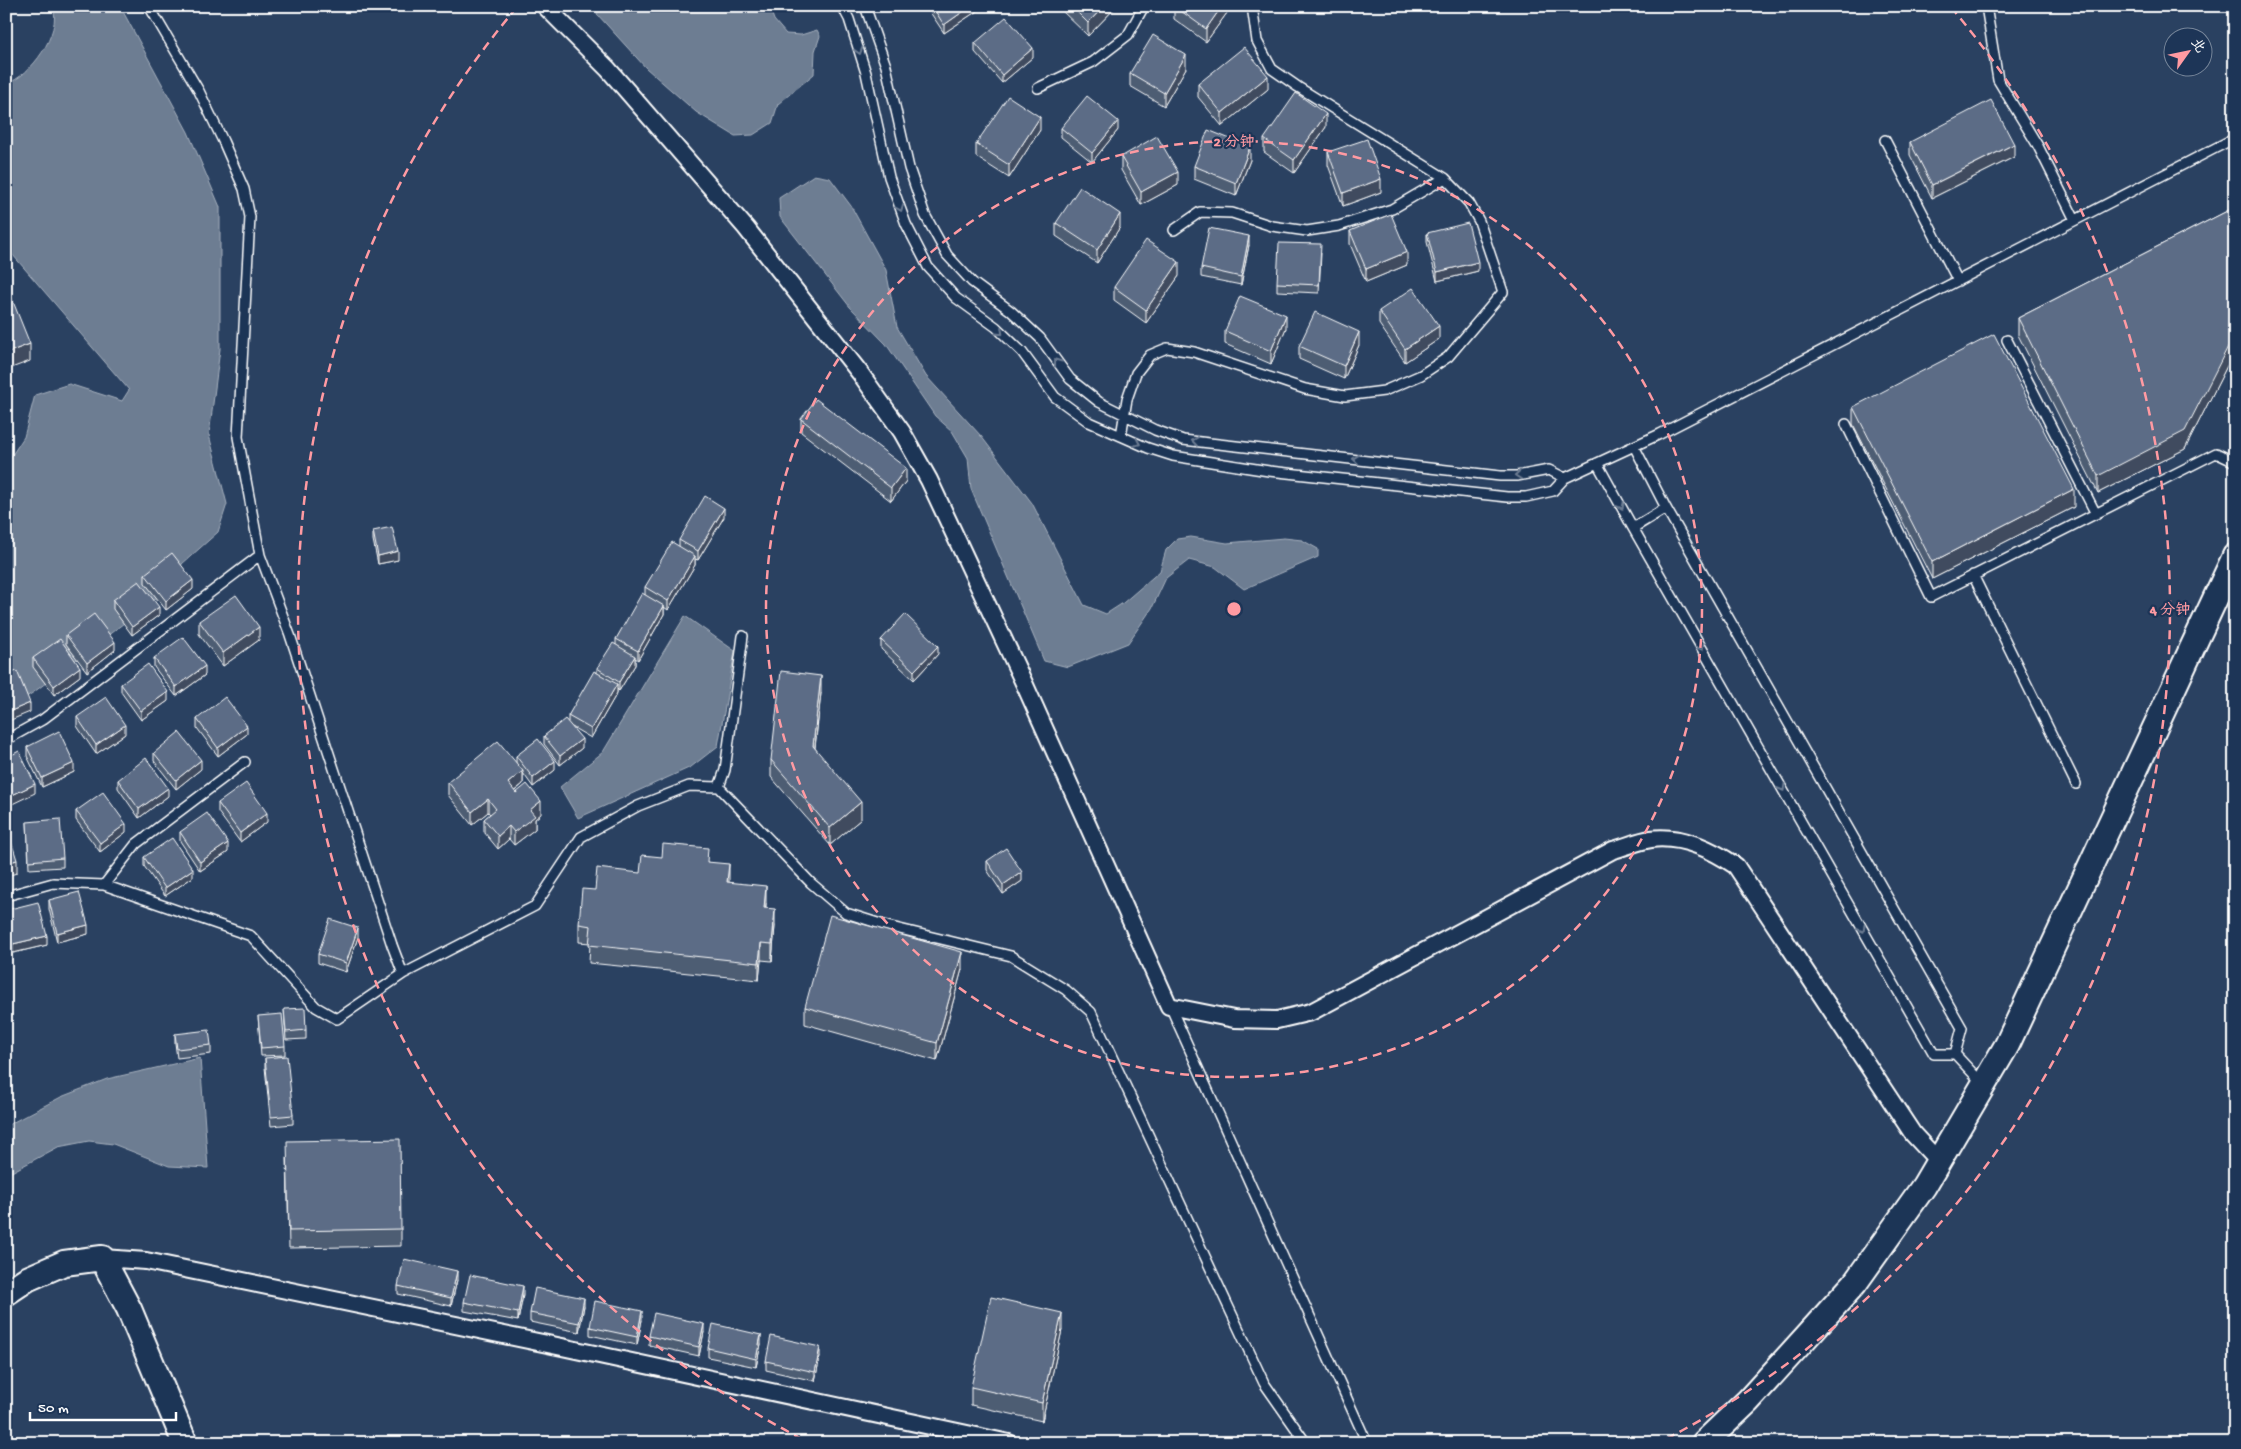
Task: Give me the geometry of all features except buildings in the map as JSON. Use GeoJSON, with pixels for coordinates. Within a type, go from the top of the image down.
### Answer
{"type":"FeatureCollection","features":[{"type":"Feature","properties":{"kind":"main road"},"geometry":{"type":"LineString","coordinates":[[1704,1443],[1748,1401],[1855,1282],[1939,1162],[2007,1045],[2235,556]]}},
{"type":"Feature","properties":{"kind":"main road"},"geometry":{"type":"LineString","coordinates":[[6,1293],[27,1279],[64,1263],[102,1258],[129,1309],[185,1443]]}},
{"type":"Feature","properties":{"kind":"street"},"geometry":{"type":"LineString","coordinates":[[545,6],[608,69],[746,228],[860,373],[902,432],[929,480],[1170,1006],[1234,1019],[1277,1020],[1311,1012],[1613,850],[1650,840],[1677,839],[1716,852],[1736,866],[1913,1134],[1939,1162]]}},
{"type":"Feature","properties":{"kind":"street"},"geometry":{"type":"LineString","coordinates":[[102,1258],[146,1261],[572,1349],[1009,1443]]}},
{"type":"Feature","properties":{"kind":"lane"},"geometry":{"type":"LineString","coordinates":[[148,6],[198,91],[223,140],[244,189],[250,217],[238,437],[260,555],[290,635],[403,974]]}},
{"type":"Feature","properties":{"kind":"lane"},"geometry":{"type":"LineString","coordinates":[[842,6],[849,19],[866,73],[889,177],[906,224],[928,267],[956,298],[996,328],[1022,352],[1055,397],[1089,422],[1173,456],[1210,463],[1507,497],[1526,497],[1553,491],[1564,478],[1634,446],[2235,138]]}},
{"type":"Feature","properties":{"kind":"lane"},"geometry":{"type":"LineString","coordinates":[[865,6],[886,66],[912,176],[925,215],[947,255],[972,282],[1011,311],[1040,338],[1070,379],[1099,402],[1156,430],[1183,440],[1500,476],[1516,476],[1549,470],[1564,478]]}},
{"type":"Feature","properties":{"kind":"lane"},"geometry":{"type":"LineString","coordinates":[[1038,88],[1093,62],[1128,35],[1144,6]]}},
{"type":"Feature","properties":{"kind":"lane"},"geometry":{"type":"LineString","coordinates":[[1121,436],[1127,399],[1136,373],[1150,356],[1167,348],[1194,352],[1305,389],[1345,396],[1384,391],[1421,375],[1448,358],[1503,292],[1479,220],[1469,203],[1445,178],[1298,87],[1272,68],[1257,41],[1252,6]]}},
{"type":"Feature","properties":{"kind":"lane"},"geometry":{"type":"LineString","coordinates":[[1986,6],[1998,80],[2038,146],[2075,220]]}},
{"type":"Feature","properties":{"kind":"lane"},"geometry":{"type":"LineString","coordinates":[[1885,140],[1958,281]]}},
{"type":"Feature","properties":{"kind":"lane"},"geometry":{"type":"LineString","coordinates":[[1174,230],[1200,212],[1232,213],[1272,226],[1307,231],[1339,226],[1392,209],[1445,178]]}},
{"type":"Feature","properties":{"kind":"lane"},"geometry":{"type":"LineString","coordinates":[[2007,340],[2096,514]]}},
{"type":"Feature","properties":{"kind":"lane"},"geometry":{"type":"LineString","coordinates":[[1846,424],[1930,597],[2216,453],[2235,462]]}},
{"type":"Feature","properties":{"kind":"lane"},"geometry":{"type":"LineString","coordinates":[[1634,446],[1666,508],[1962,1028],[1955,1054]]}},
{"type":"Feature","properties":{"kind":"lane"},"geometry":{"type":"LineString","coordinates":[[1598,463],[1633,528],[1934,1054],[1955,1054],[1984,1085]]}},
{"type":"Feature","properties":{"kind":"lane"},"geometry":{"type":"LineString","coordinates":[[1633,528],[1666,508]]}},
{"type":"Feature","properties":{"kind":"lane"},"geometry":{"type":"LineString","coordinates":[[6,740],[42,720],[260,555]]}},
{"type":"Feature","properties":{"kind":"lane"},"geometry":{"type":"LineString","coordinates":[[1973,575],[2076,784]]}},
{"type":"Feature","properties":{"kind":"lane"},"geometry":{"type":"LineString","coordinates":[[719,787],[725,770],[743,636]]}},
{"type":"Feature","properties":{"kind":"lane"},"geometry":{"type":"LineString","coordinates":[[104,885],[136,844],[245,762]]}},
{"type":"Feature","properties":{"kind":"lane"},"geometry":{"type":"LineString","coordinates":[[6,896],[53,883],[104,885],[251,936],[316,1007],[337,1019],[403,974],[535,906],[581,837],[638,806],[689,786],[719,787],[811,882],[846,913],[887,926],[1011,956],[1066,990],[1091,1012],[1264,1383],[1306,1443]]}},
{"type":"Feature","properties":{"kind":"lane"},"geometry":{"type":"LineString","coordinates":[[1170,1006],[1366,1442]]}},
{"type":"Feature","properties":{"kind":"water"},"geometry":{"type":"Polygon","coordinates":[[[53,6],[120,6],[188,132],[220,207],[220,349],[209,435],[227,504],[218,532],[182,564],[171,587],[34,692],[6,710],[6,464],[24,437],[35,395],[69,384],[122,401],[129,390],[6,247],[6,84],[25,72],[42,52],[53,28],[55,17],[53,6]]]}},
{"type":"Feature","properties":{"kind":"water"},"geometry":{"type":"Polygon","coordinates":[[[600,6],[769,6],[774,20],[786,34],[801,35],[817,30],[820,36],[815,51],[814,74],[778,104],[772,123],[753,135],[735,136],[696,112],[646,68],[597,14],[600,6]]]}},
{"type":"Feature","properties":{"kind":"water"},"geometry":{"type":"Polygon","coordinates":[[[814,175],[830,178],[851,206],[886,270],[897,327],[926,376],[981,436],[1032,503],[1084,605],[1106,614],[1123,603],[1160,571],[1166,550],[1177,539],[1191,537],[1227,543],[1284,538],[1302,540],[1318,549],[1318,557],[1244,589],[1215,567],[1189,560],[1166,578],[1152,608],[1128,643],[1068,667],[1044,661],[971,489],[968,458],[952,431],[935,416],[886,344],[850,307],[780,217],[779,198],[814,175]]]}},
{"type":"Feature","properties":{"kind":"water"},"geometry":{"type":"Polygon","coordinates":[[[685,616],[735,651],[718,746],[691,767],[578,818],[560,787],[603,752],[685,616]]]}},
{"type":"Feature","properties":{"kind":"water"},"geometry":{"type":"Polygon","coordinates":[[[200,1058],[208,1168],[169,1166],[113,1144],[89,1141],[58,1147],[6,1175],[6,1126],[61,1097],[107,1079],[200,1058]]]}}]}
